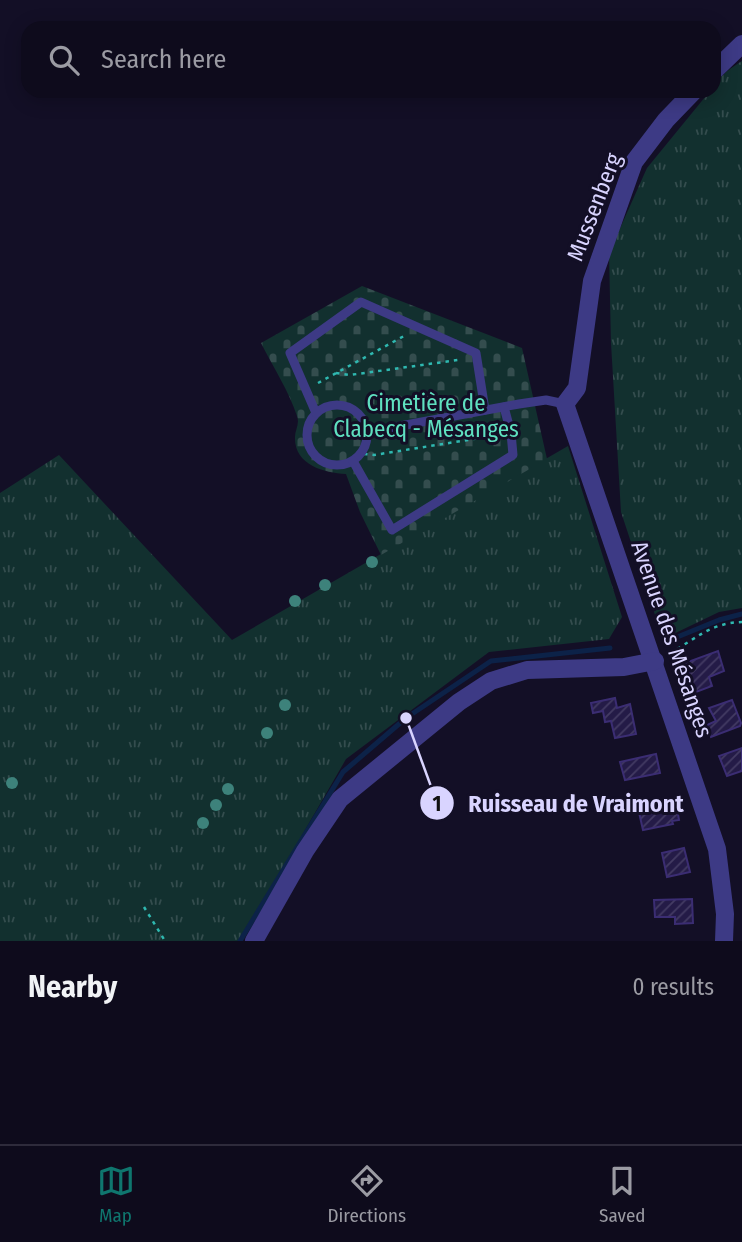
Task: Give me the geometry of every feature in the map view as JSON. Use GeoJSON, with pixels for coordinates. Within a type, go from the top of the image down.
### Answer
{"type":"FeatureCollection","features":[{"type":"Feature","properties":{"kind":"street"},"geometry":{"type":"LineString","coordinates":[[721,64],[742,44]]}},
{"type":"Feature","properties":{"kind":"street","name":"Mussenberg"},"geometry":{"type":"LineString","coordinates":[[565,404],[577,387],[592,281],[634,162],[666,120],[687,98]]}},
{"type":"Feature","properties":{"kind":"street","name":"Avenue des Mésanges"},"geometry":{"type":"LineString","coordinates":[[565,404],[717,849],[725,914],[724,941]]}},
{"type":"Feature","properties":{"kind":"street"},"geometry":{"type":"LineString","coordinates":[[254,941],[305,850],[340,799],[459,702],[491,681],[527,670],[624,667],[655,661]]}},
{"type":"Feature","properties":{"kind":"lane"},"geometry":{"type":"LineString","coordinates":[[316,413],[290,353],[360,302],[476,354],[485,410]]}},
{"type":"Feature","properties":{"kind":"lane"},"geometry":{"type":"LineString","coordinates":[[368,432],[546,400],[565,404]]}},
{"type":"Feature","properties":{"kind":"lane"},"geometry":{"type":"LineString","coordinates":[[338,404],[360,414],[368,432],[361,454],[353,461],[339,465],[329,464],[313,453],[307,436],[308,425],[316,413],[328,405],[338,404]]}},
{"type":"Feature","properties":{"kind":"lane"},"geometry":{"type":"LineString","coordinates":[[353,461],[392,530],[513,455],[504,407]]}},
{"type":"Feature","properties":{"kind":"path"},"geometry":{"type":"LineString","coordinates":[[306,390],[418,328]]}},
{"type":"Feature","properties":{"kind":"path"},"geometry":{"type":"LineString","coordinates":[[336,373],[350,375],[477,357]]}},
{"type":"Feature","properties":{"kind":"path"},"geometry":{"type":"LineString","coordinates":[[361,454],[373,455],[511,433]]}},
{"type":"Feature","properties":{"kind":"path"},"geometry":{"type":"LineString","coordinates":[[655,661],[687,644],[698,634],[720,624],[742,622]]}},
{"type":"Feature","properties":{"kind":"path"},"geometry":{"type":"LineString","coordinates":[[144,907],[165,941]]}},
{"type":"Feature","properties":{"kind":"green space"},"geometry":{"type":"Polygon","coordinates":[[[742,61],[742,608],[719,612],[663,639],[621,512],[611,343],[609,253],[647,168],[704,98],[721,98],[721,77],[742,61]]]}},
{"type":"Feature","properties":{"kind":"green space","name":"Cimetière de Clabecq - Mésanges"},"geometry":{"type":"Polygon","coordinates":[[[362,286],[522,348],[547,459],[381,555],[360,512],[346,474],[312,466],[299,454],[295,437],[298,422],[294,407],[261,343],[362,286]]]}},
{"type":"Feature","properties":{"kind":"green space"},"geometry":{"type":"Polygon","coordinates":[[[568,446],[622,617],[609,639],[489,652],[346,759],[241,941],[0,941],[0,493],[59,455],[232,640],[568,446]]]}},
{"type":"Feature","properties":{"kind":"building"},"geometry":{"type":"Polygon","coordinates":[[[718,651],[724,671],[709,677],[712,686],[696,692],[685,663],[718,651]]]}},
{"type":"Feature","properties":{"kind":"building"},"geometry":{"type":"Polygon","coordinates":[[[615,698],[617,708],[630,704],[636,734],[615,738],[611,721],[605,722],[603,711],[593,713],[591,703],[615,698]]]}},
{"type":"Feature","properties":{"kind":"building"},"geometry":{"type":"Polygon","coordinates":[[[732,700],[740,726],[711,737],[707,725],[716,721],[709,708],[732,700]]]}},
{"type":"Feature","properties":{"kind":"building"},"geometry":{"type":"Polygon","coordinates":[[[742,748],[742,771],[727,776],[719,756],[742,748]]]}},
{"type":"Feature","properties":{"kind":"building"},"geometry":{"type":"Polygon","coordinates":[[[656,754],[660,773],[625,780],[620,762],[656,754]]]}},
{"type":"Feature","properties":{"kind":"building"},"geometry":{"type":"Polygon","coordinates":[[[668,801],[669,804],[676,803],[679,820],[672,821],[673,824],[643,830],[638,808],[668,801]]]}},
{"type":"Feature","properties":{"kind":"building"},"geometry":{"type":"Polygon","coordinates":[[[684,848],[690,872],[667,877],[662,853],[684,848]]]}},
{"type":"Feature","properties":{"kind":"building"},"geometry":{"type":"Polygon","coordinates":[[[692,899],[693,923],[675,924],[675,917],[655,917],[654,900],[692,899]]]}},
{"type":"Feature","properties":{"kind":"waterway"},"geometry":{"type":"LineString","coordinates":[[665,642],[719,620],[742,614]]}},
{"type":"Feature","properties":{"kind":"waterway"},"geometry":{"type":"LineString","coordinates":[[240,941],[343,772],[406,718],[491,661],[610,648]]}},
{"type":"Feature","properties":{"kind":"place","name":"Ruisseau de Vraimont"},"geometry":{"type":"Point","coordinates":[406,718]}}]}
